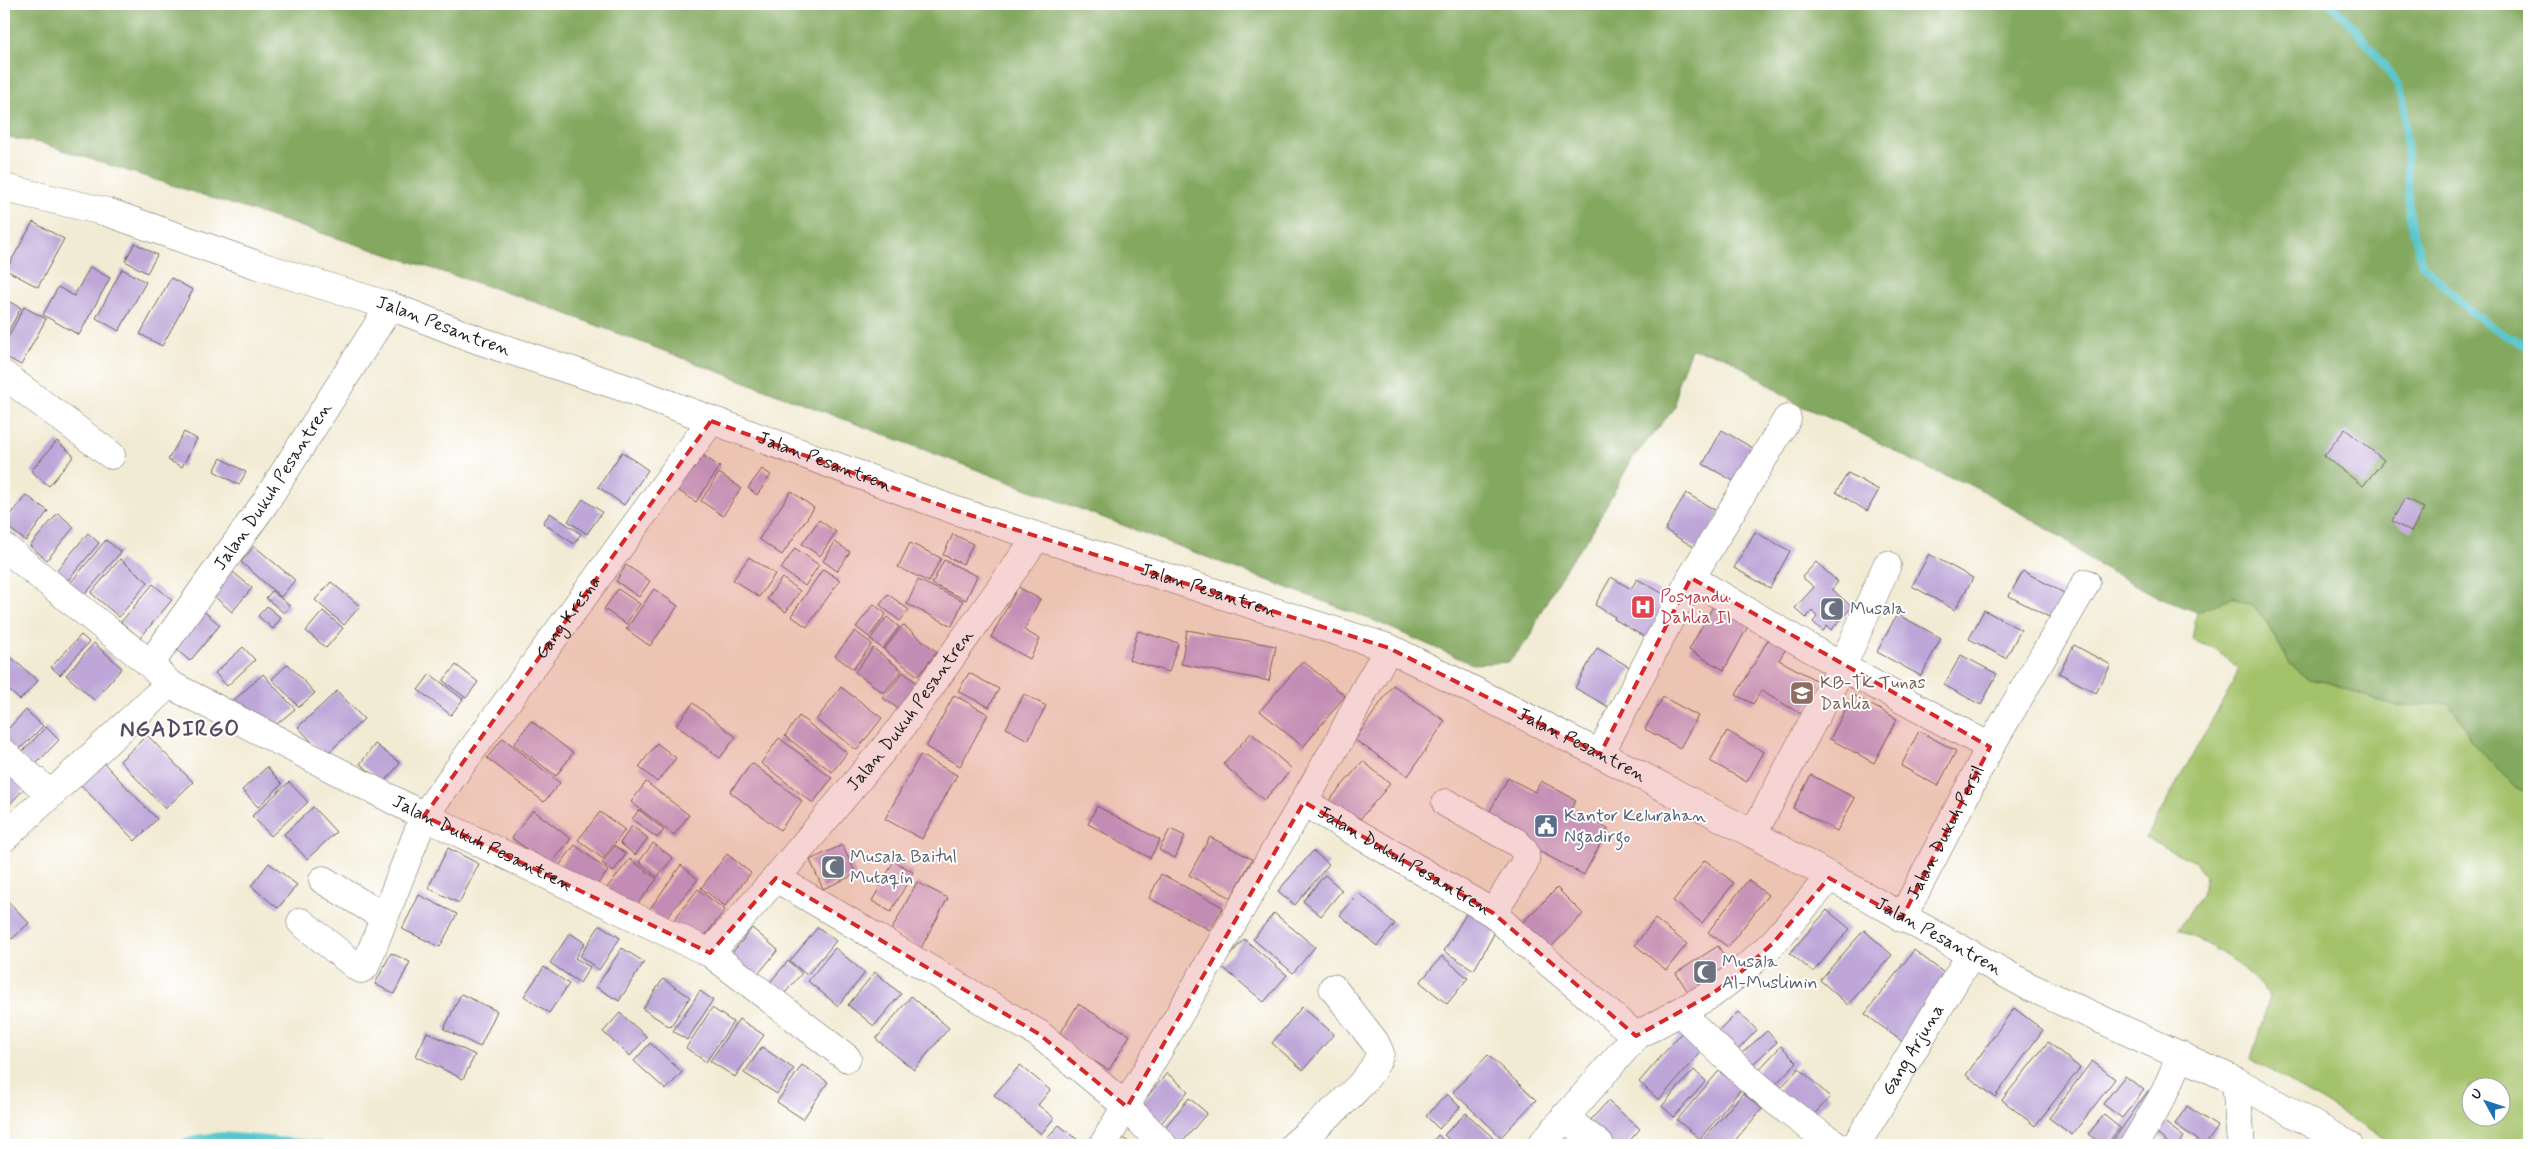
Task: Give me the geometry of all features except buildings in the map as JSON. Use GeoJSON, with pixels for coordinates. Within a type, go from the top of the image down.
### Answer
{"type":"FeatureCollection","features":[{"type":"Feature","properties":{"kind":"street","name":"Jalan Pesantren"},"geometry":{"type":"LineString","coordinates":[[4,188],[107,212],[257,264],[390,306],[478,340],[632,390],[954,510],[1224,594],[1389,648],[1600,754],[1752,834],[2030,987],[2236,1081],[2349,1145]]}},
{"type":"Feature","properties":{"kind":"street","name":"Jalan Dukuh Pesantren"},"geometry":{"type":"LineString","coordinates":[[150,664],[264,504],[390,306]]}},
{"type":"Feature","properties":{"kind":"street"},"geometry":{"type":"LineString","coordinates":[[4,375],[111,455]]}},
{"type":"Feature","properties":{"kind":"street"},"geometry":{"type":"LineString","coordinates":[[1600,754],[1691,578],[1787,419]]}},
{"type":"Feature","properties":{"kind":"street","name":"Gang Kresna"},"geometry":{"type":"LineString","coordinates":[[301,922],[361,969],[365,967],[424,816],[711,421]]}},
{"type":"Feature","properties":{"kind":"street","name":"Jalan Dukuh Pesantren"},"geometry":{"type":"LineString","coordinates":[[4,547],[150,664],[169,684],[424,816],[710,953],[776,878],[898,732],[1037,537]]}},
{"type":"Feature","properties":{"kind":"street"},"geometry":{"type":"LineString","coordinates":[[1752,834],[1842,667],[1887,565]]}},
{"type":"Feature","properties":{"kind":"street","name":"Jalan Dukuh Persil"},"geometry":{"type":"LineString","coordinates":[[1691,578],[1842,667],[1990,747]]}},
{"type":"Feature","properties":{"kind":"street","name":"Jalan Dukuh Persil"},"geometry":{"type":"LineString","coordinates":[[1902,918],[1990,747],[2086,583]]}},
{"type":"Feature","properties":{"kind":"street","name":"Jalan Dukuh Pesantren"},"geometry":{"type":"LineString","coordinates":[[1103,1145],[1304,802],[1389,648]]}},
{"type":"Feature","properties":{"kind":"street"},"geometry":{"type":"LineString","coordinates":[[4,838],[169,684]]}},
{"type":"Feature","properties":{"kind":"street"},"geometry":{"type":"LineString","coordinates":[[4,752],[50,794]]}},
{"type":"Feature","properties":{"kind":"street","name":"Jalan Dukuh Pesantren"},"geometry":{"type":"LineString","coordinates":[[1304,802],[1493,913],[1524,864],[1526,858],[1525,851],[1516,842],[1446,803]]}},
{"type":"Feature","properties":{"kind":"street"},"geometry":{"type":"LineString","coordinates":[[776,878],[1039,1034],[1127,1107],[1164,1145]]}},
{"type":"Feature","properties":{"kind":"street"},"geometry":{"type":"LineString","coordinates":[[1541,1145],[1636,1036],[1712,994],[1742,971],[1773,943],[1830,878]]}},
{"type":"Feature","properties":{"kind":"street"},"geometry":{"type":"LineString","coordinates":[[323,880],[384,917]]}},
{"type":"Feature","properties":{"kind":"street"},"geometry":{"type":"LineString","coordinates":[[1493,913],[1516,935],[1636,1036]]}},
{"type":"Feature","properties":{"kind":"street"},"geometry":{"type":"LineString","coordinates":[[710,953],[847,1058]]}},
{"type":"Feature","properties":{"kind":"street","name":"Gang Arjuna"},"geometry":{"type":"LineString","coordinates":[[1856,1145],[1971,954]]}},
{"type":"Feature","properties":{"kind":"street"},"geometry":{"type":"LineString","coordinates":[[1294,1145],[1351,1094],[1378,1063],[1380,1053],[1375,1042],[1333,988]]}},
{"type":"Feature","properties":{"kind":"street"},"geometry":{"type":"LineString","coordinates":[[1680,1012],[1733,1065],[1797,1118],[1837,1145]]}},
{"type":"Feature","properties":{"kind":"street"},"geometry":{"type":"LineString","coordinates":[[2134,1145],[2165,1092],[2181,1055]]}},
{"type":"Feature","properties":{"kind":"street"},"geometry":{"type":"LineString","coordinates":[[2236,1081],[2240,1145]]}},
{"type":"Feature","properties":{"kind":"street"},"geometry":{"type":"LineString","coordinates":[[1564,1117],[1600,1145]]}},
{"type":"Feature","properties":{"kind":"highlighted area"},"geometry":{"type":"Polygon","coordinates":[[[711,421],[954,510],[1389,648],[1600,754],[1691,578],[1990,747],[1902,918],[1829,878],[1773,943],[1742,971],[1712,994],[1636,1036],[1493,913],[1304,802],[1127,1107],[1039,1034],[776,878],[710,953],[424,816],[711,421]]]}},
{"type":"Feature","properties":{"kind":"green space"},"geometry":{"type":"Polygon","coordinates":[[[4,4],[2529,4],[2529,795],[2514,786],[2471,741],[2461,720],[2448,703],[2399,706],[2376,700],[2331,683],[2309,679],[2290,664],[2268,624],[2254,607],[2233,597],[2197,612],[2162,599],[2091,561],[2063,538],[1976,487],[1931,470],[1843,424],[1799,405],[1725,356],[1691,349],[1677,385],[1675,408],[1632,459],[1589,537],[1568,564],[1540,613],[1531,636],[1509,662],[1472,664],[1375,621],[530,300],[41,143],[4,137],[4,4]]]}},
{"type":"Feature","properties":{"kind":"green space"},"geometry":{"type":"Polygon","coordinates":[[[2233,597],[2254,607],[2268,624],[2290,664],[2309,679],[2331,683],[2376,700],[2399,706],[2448,703],[2461,720],[2471,741],[2514,786],[2529,795],[2529,1145],[2395,1145],[2251,1059],[2270,996],[2228,957],[2178,929],[2202,895],[2206,876],[2195,862],[2146,838],[2233,683],[2239,668],[2214,648],[2192,640],[2197,612],[2233,597]]]}},
{"type":"Feature","properties":{"kind":"waterway"},"geometry":{"type":"LineString","coordinates":[[2331,4],[2355,28],[2397,83],[2404,103],[2410,217],[2422,264],[2471,312],[2508,337],[2529,347]]}},
{"type":"Feature","properties":{"kind":"waterway"},"geometry":{"type":"LineString","coordinates":[[182,1145],[196,1139],[223,1136],[320,1145]]}},
{"type":"Feature","properties":{"kind":"place","name":"Posyandu Dahlia II"},"geometry":{"type":"Point","coordinates":[1643,607]}},
{"type":"Feature","properties":{"kind":"place","name":"Musala"},"geometry":{"type":"Point","coordinates":[1832,609]}},
{"type":"Feature","properties":{"kind":"place","name":"KB-TK Tunas Dahlia"},"geometry":{"type":"Point","coordinates":[1802,693]}},
{"type":"Feature","properties":{"kind":"place","name":"Kantor Kelurahan Ngadirgo"},"geometry":{"type":"Point","coordinates":[1546,826]}},
{"type":"Feature","properties":{"kind":"place","name":"Musala Baitul Mutaqin"},"geometry":{"type":"Point","coordinates":[833,867]}},
{"type":"Feature","properties":{"kind":"place","name":"Musala Al-Muslimin"},"geometry":{"type":"Point","coordinates":[1705,972]}},
{"type":"Feature","properties":{"kind":"district","name":"NGADIRGO"},"geometry":{"type":"Point","coordinates":[180,730]}}]}
